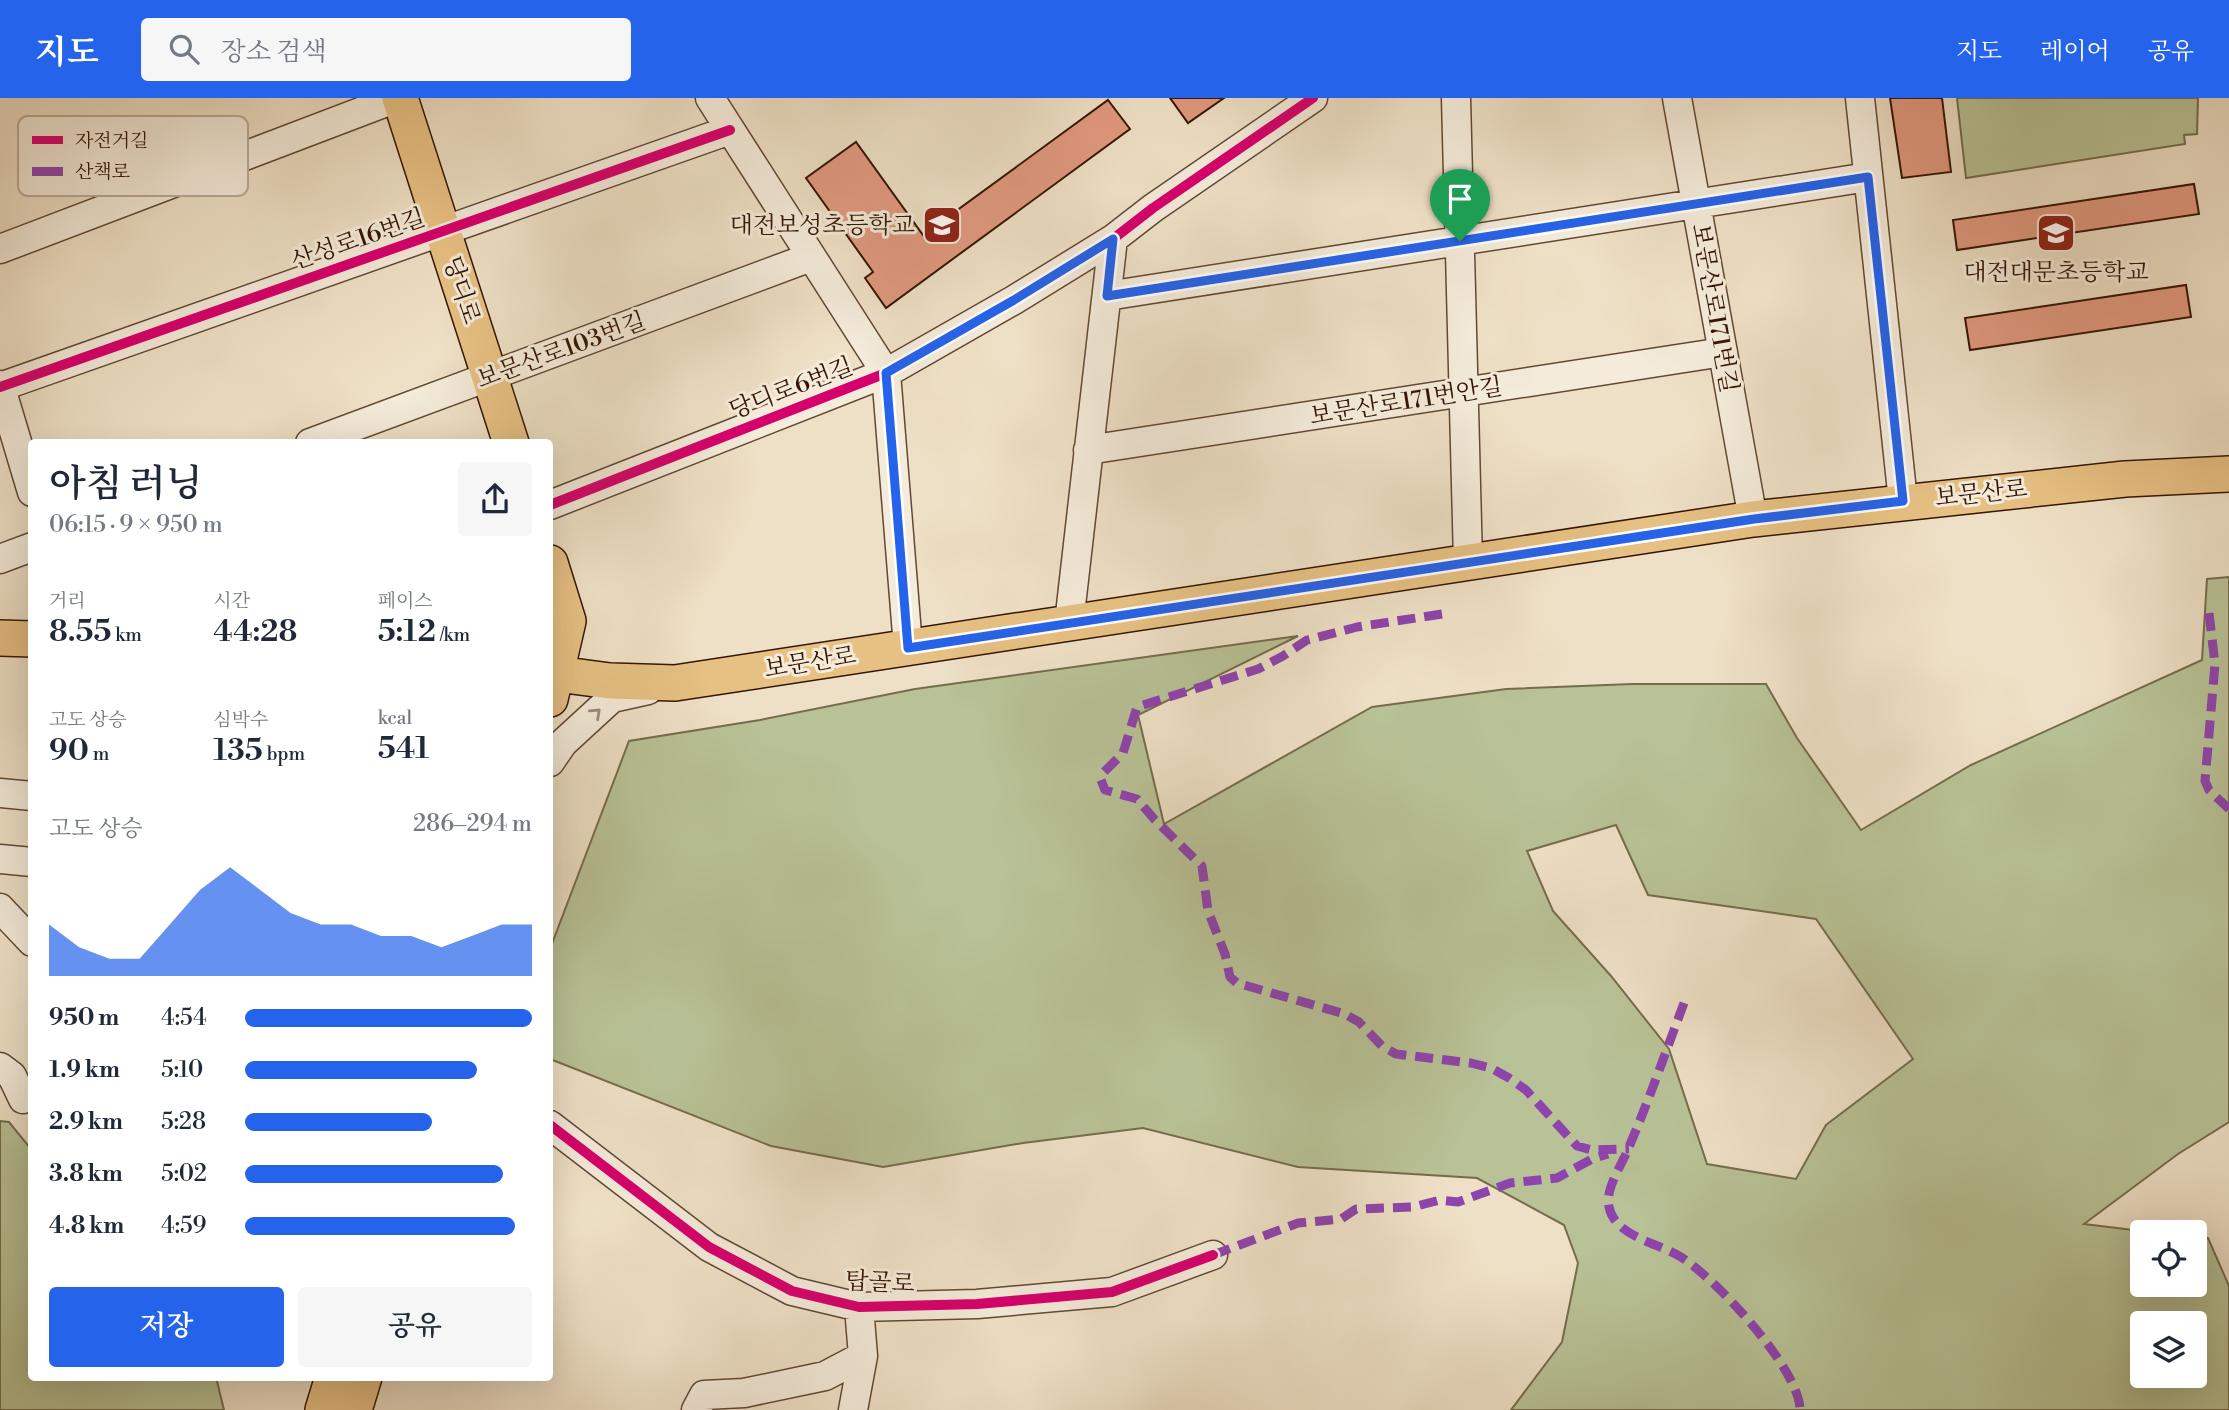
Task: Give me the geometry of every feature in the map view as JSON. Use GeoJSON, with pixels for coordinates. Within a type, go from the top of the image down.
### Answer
{"type":"FeatureCollection","features":[{"type":"Feature","properties":{"kind":"main road","name":"당디로"},"geometry":{"type":"LineString","coordinates":[[399,98],[510,439]]}},
{"type":"Feature","properties":{"kind":"main road","name":"보문산로"},"geometry":{"type":"LineString","coordinates":[[553,682],[676,683],[1754,519],[2125,479],[2229,474]]}},
{"type":"Feature","properties":{"kind":"main road"},"geometry":{"type":"LineString","coordinates":[[553,573],[568,621],[553,678]]}},
{"type":"Feature","properties":{"kind":"main road"},"geometry":{"type":"LineString","coordinates":[[0,638],[28,639]]}},
{"type":"Feature","properties":{"kind":"main road"},"geometry":{"type":"LineString","coordinates":[[323,1410],[332,1381]]}},
{"type":"Feature","properties":{"kind":"main road"},"geometry":{"type":"LineString","coordinates":[[354,1410],[363,1381]]}},
{"type":"Feature","properties":{"kind":"street"},"geometry":{"type":"LineString","coordinates":[[248,155],[399,98]]}},
{"type":"Feature","properties":{"kind":"street"},"geometry":{"type":"LineString","coordinates":[[710,98],[886,373],[908,648]]}},
{"type":"Feature","properties":{"kind":"street","name":"당디로6번길"},"geometry":{"type":"LineString","coordinates":[[553,504],[886,373],[1014,300],[1113,239],[1153,208],[1313,98]]}},
{"type":"Feature","properties":{"kind":"street"},"geometry":{"type":"LineString","coordinates":[[1456,98],[1468,562]]}},
{"type":"Feature","properties":{"kind":"street","name":"보문산로171번길"},"geometry":{"type":"LineString","coordinates":[[1677,98],[1754,519]]}},
{"type":"Feature","properties":{"kind":"street"},"geometry":{"type":"LineString","coordinates":[[1860,98],[1903,501]]}},
{"type":"Feature","properties":{"kind":"street","name":"산성로16번길"},"geometry":{"type":"LineString","coordinates":[[0,387],[730,130]]}},
{"type":"Feature","properties":{"kind":"street"},"geometry":{"type":"LineString","coordinates":[[1107,296],[1868,177]]}},
{"type":"Feature","properties":{"kind":"street"},"geometry":{"type":"LineString","coordinates":[[0,249],[140,196]]}},
{"type":"Feature","properties":{"kind":"street"},"geometry":{"type":"LineString","coordinates":[[1069,623],[1113,239]]}},
{"type":"Feature","properties":{"kind":"street","name":"보문산로103번길"},"geometry":{"type":"LineString","coordinates":[[321,439],[811,257]]}},
{"type":"Feature","properties":{"kind":"street","name":"보문산로171번안길"},"geometry":{"type":"LineString","coordinates":[[1088,450],[1723,352]]}},
{"type":"Feature","properties":{"kind":"street"},"geometry":{"type":"LineString","coordinates":[[0,387],[28,479]]}},
{"type":"Feature","properties":{"kind":"street"},"geometry":{"type":"LineString","coordinates":[[0,559],[28,548]]}},
{"type":"Feature","properties":{"kind":"street"},"geometry":{"type":"LineString","coordinates":[[553,758],[563,743],[612,698],[676,683]]}},
{"type":"Feature","properties":{"kind":"street"},"geometry":{"type":"LineString","coordinates":[[0,793],[28,796]]}},
{"type":"Feature","properties":{"kind":"street"},"geometry":{"type":"LineString","coordinates":[[0,859],[28,862]]}},
{"type":"Feature","properties":{"kind":"street"},"geometry":{"type":"LineString","coordinates":[[0,908],[28,939]]}},
{"type":"Feature","properties":{"kind":"street"},"geometry":{"type":"LineString","coordinates":[[0,1067],[12,1076],[18,1100]]}},
{"type":"Feature","properties":{"kind":"street","name":"탑골로"},"geometry":{"type":"LineString","coordinates":[[553,1127],[709,1247],[792,1291],[859,1307],[977,1304],[1112,1292],[1213,1255]]}},
{"type":"Feature","properties":{"kind":"street"},"geometry":{"type":"LineString","coordinates":[[853,1410],[863,1356],[859,1307]]}},
{"type":"Feature","properties":{"kind":"street"},"geometry":{"type":"LineString","coordinates":[[696,1410],[704,1395],[744,1393],[825,1376],[863,1356]]}},
{"type":"Feature","properties":{"kind":"green space"},"geometry":{"type":"Polygon","coordinates":[[[1957,98],[2198,98],[2197,134],[2184,135],[2185,144],[1966,178],[1957,98]]]}},
{"type":"Feature","properties":{"kind":"green space"},"geometry":{"type":"Polygon","coordinates":[[[2229,577],[2229,1122],[2178,1154],[2084,1224],[2130,1230],[2130,1297],[2207,1297],[2208,1238],[2229,1286],[2229,1410],[1511,1410],[1562,1342],[1578,1263],[1564,1225],[1477,1178],[1298,1167],[1143,1128],[1023,1143],[883,1167],[771,1146],[553,1060],[553,941],[629,741],[760,720],[915,689],[1298,636],[1138,715],[1164,824],[1372,707],[1506,689],[1632,684],[1766,684],[1797,738],[1861,830],[1971,765],[2202,660],[2207,579],[2229,577]],[[1616,825],[1527,851],[1553,911],[1611,976],[1669,1049],[1707,1164],[1796,1179],[1826,1125],[1913,1059],[1816,919],[1648,895],[1616,825]]]}},
{"type":"Feature","properties":{"kind":"green space"},"geometry":{"type":"Polygon","coordinates":[[[0,1121],[9,1122],[28,1145],[28,1381],[217,1381],[224,1410],[0,1410],[0,1121]]]}},
{"type":"Feature","properties":{"kind":"building"},"geometry":{"type":"Polygon","coordinates":[[[1170,98],[1224,98],[1188,123],[1170,98]]]}},
{"type":"Feature","properties":{"kind":"building"},"geometry":{"type":"Polygon","coordinates":[[[1890,98],[1942,98],[1951,172],[1902,178],[1890,98]]]}},
{"type":"Feature","properties":{"kind":"building"},"geometry":{"type":"Polygon","coordinates":[[[1108,100],[1130,129],[886,308],[865,278],[873,272],[806,178],[856,142],[923,235],[1108,100]]]}},
{"type":"Feature","properties":{"kind":"building"},"geometry":{"type":"Polygon","coordinates":[[[2194,184],[2199,214],[1957,250],[1953,220],[2194,184]]]}},
{"type":"Feature","properties":{"kind":"building"},"geometry":{"type":"Polygon","coordinates":[[[2186,285],[2191,317],[1970,350],[1965,318],[2186,285]]]}},
{"type":"Feature","properties":{"kind":"marked path"},"geometry":{"type":"LineString","coordinates":[[2209,613],[2215,664],[2205,781],[2209,790],[2229,809]]}},
{"type":"Feature","properties":{"kind":"marked path"},"geometry":{"type":"LineString","coordinates":[[1442,614],[1357,627],[1307,640],[1258,669],[1137,707],[1123,753],[1104,772],[1101,780],[1105,790],[1137,799],[1202,866],[1208,911],[1225,954],[1230,977],[1237,983],[1345,1014],[1359,1022],[1382,1046],[1396,1054],[1491,1068],[1526,1090],[1577,1146],[1592,1150],[1629,1149]]}},
{"type":"Feature","properties":{"kind":"marked path"},"geometry":{"type":"LineString","coordinates":[[1684,1003],[1644,1111],[1609,1192],[1609,1207],[1620,1226],[1681,1257],[1734,1304],[1786,1372],[1796,1393],[1800,1410]]}},
{"type":"Feature","properties":{"kind":"marked path"},"geometry":{"type":"LineString","coordinates":[[1213,1255],[1298,1223],[1341,1219],[1356,1209],[1413,1207],[1440,1200],[1458,1202],[1510,1183],[1557,1178],[1592,1159],[1608,1154]]}},
{"type":"Feature","properties":{"kind":"cycle path"},"geometry":{"type":"LineString","coordinates":[[553,504],[886,373],[1014,300],[1113,239],[1153,208],[1313,98]]}},
{"type":"Feature","properties":{"kind":"cycle path"},"geometry":{"type":"LineString","coordinates":[[0,387],[730,130]]}},
{"type":"Feature","properties":{"kind":"cycle path"},"geometry":{"type":"LineString","coordinates":[[1107,296],[1868,177]]}},
{"type":"Feature","properties":{"kind":"cycle path"},"geometry":{"type":"LineString","coordinates":[[553,1127],[709,1247],[792,1291],[859,1307],[977,1304],[1112,1292],[1213,1255]]}},
{"type":"Feature","properties":{"kind":"place","name":"대전보성초등학교"},"geometry":{"type":"Point","coordinates":[942,225]}},
{"type":"Feature","properties":{"kind":"place","name":"대전대문초등학교"},"geometry":{"type":"Point","coordinates":[2056,233]}},
{"type":"Feature","properties":{"kind":"route"},"geometry":{"type":"LineString","coordinates":[[1868,177],[1903,501],[1754,519],[908,648],[886,373],[1014,300],[1113,239],[1107,296],[1460,241],[1868,177]]}}]}
